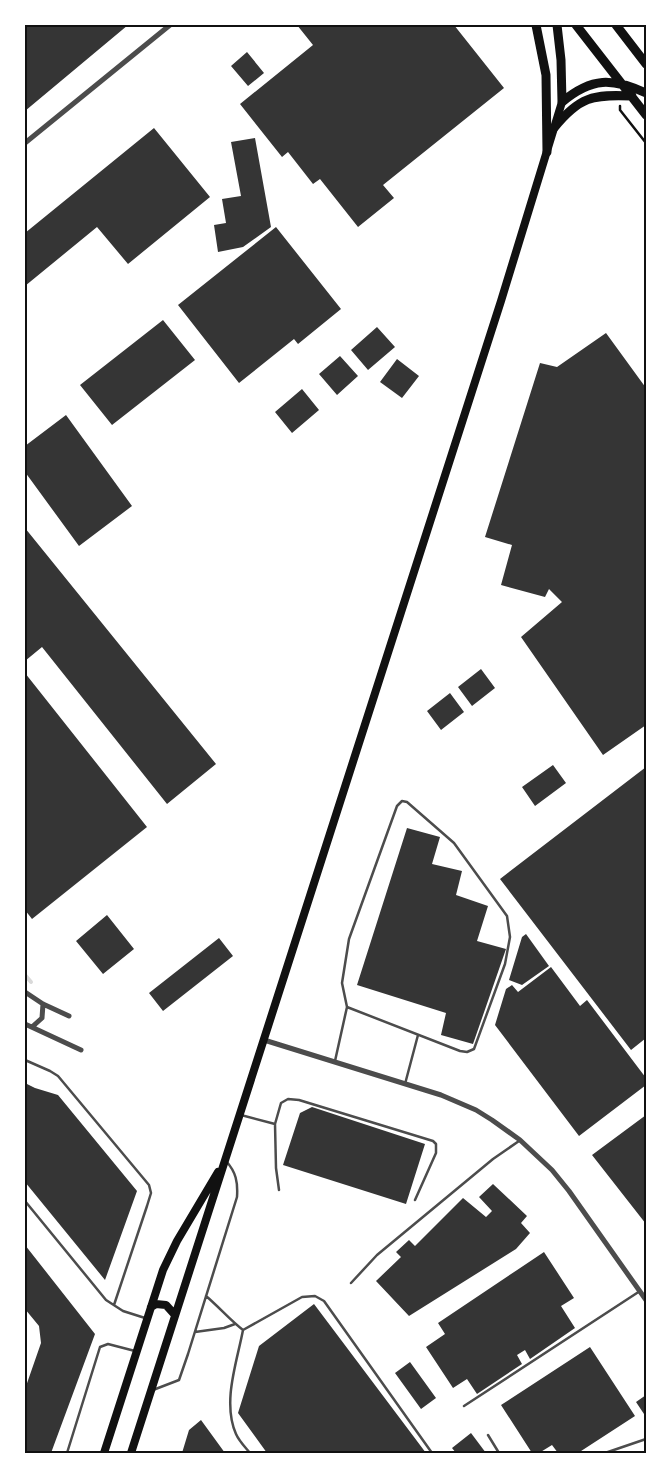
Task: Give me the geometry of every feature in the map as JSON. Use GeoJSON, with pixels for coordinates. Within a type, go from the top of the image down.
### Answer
{"type":"FeatureCollection","features":[{"type":"Feature","properties":{"kind":"main road"},"geometry":{"type":"LineString","coordinates":[[536,25],[546,74],[547,152]]}},
{"type":"Feature","properties":{"kind":"main road"},"geometry":{"type":"LineString","coordinates":[[131,1453],[501,301],[562,102],[562,60],[557,25]]}},
{"type":"Feature","properties":{"kind":"main road"},"geometry":{"type":"LineString","coordinates":[[576,25],[646,115]]}},
{"type":"Feature","properties":{"kind":"main road"},"geometry":{"type":"LineString","coordinates":[[616,25],[646,64]]}},
{"type":"Feature","properties":{"kind":"main road"},"geometry":{"type":"LineString","coordinates":[[562,102],[586,86],[604,83],[622,83],[646,93]]}},
{"type":"Feature","properties":{"kind":"main road"},"geometry":{"type":"LineString","coordinates":[[554,128],[570,110],[589,98],[604,95],[632,96]]}},
{"type":"Feature","properties":{"kind":"main road"},"geometry":{"type":"LineString","coordinates":[[104,1453],[163,1270],[174,1247],[225,1160]]}},
{"type":"Feature","properties":{"kind":"main road"},"geometry":{"type":"LineString","coordinates":[[151,1307],[156,1304],[166,1305],[175,1315]]}},
{"type":"Feature","properties":{"kind":"street"},"geometry":{"type":"LineString","coordinates":[[25,143],[170,25]]}},
{"type":"Feature","properties":{"kind":"street"},"geometry":{"type":"LineString","coordinates":[[25,992],[43,1004],[69,1016]]}},
{"type":"Feature","properties":{"kind":"street"},"geometry":{"type":"LineString","coordinates":[[32,1027],[42,1018],[43,1004]]}},
{"type":"Feature","properties":{"kind":"street"},"geometry":{"type":"LineString","coordinates":[[25,1024],[81,1050]]}},
{"type":"Feature","properties":{"kind":"street"},"geometry":{"type":"LineString","coordinates":[[264,1040],[441,1095],[476,1110],[492,1120],[520,1140],[552,1170],[646,1300]]}},
{"type":"Feature","properties":{"kind":"lane"},"geometry":{"type":"LineString","coordinates":[[334,1062],[347,1007],[342,983],[349,939],[397,806],[402,801],[407,802],[454,843],[507,916],[510,937],[505,964],[474,1049],[468,1052],[460,1051],[347,1007]]}},
{"type":"Feature","properties":{"kind":"lane"},"geometry":{"type":"LineString","coordinates":[[405,1084],[418,1034]]}},
{"type":"Feature","properties":{"kind":"lane"},"geometry":{"type":"LineString","coordinates":[[25,1060],[58,1076],[149,1185],[151,1192],[147,1206],[114,1306]]}},
{"type":"Feature","properties":{"kind":"lane"},"geometry":{"type":"LineString","coordinates":[[279,1190],[274,1124],[281,1103],[288,1099],[299,1100],[433,1141],[436,1144],[436,1153],[415,1200]]}},
{"type":"Feature","properties":{"kind":"lane"},"geometry":{"type":"LineString","coordinates":[[239,1114],[274,1124]]}},
{"type":"Feature","properties":{"kind":"lane"},"geometry":{"type":"LineString","coordinates":[[351,1283],[377,1255],[520,1140]]}},
{"type":"Feature","properties":{"kind":"lane"},"geometry":{"type":"LineString","coordinates":[[151,1390],[179,1380],[195,1332],[237,1197],[238,1184],[234,1169],[225,1160]]}},
{"type":"Feature","properties":{"kind":"lane"},"geometry":{"type":"LineString","coordinates":[[25,1201],[106,1300],[123,1311],[147,1318]]}},
{"type":"Feature","properties":{"kind":"lane"},"geometry":{"type":"LineString","coordinates":[[464,1406],[640,1291]]}},
{"type":"Feature","properties":{"kind":"lane"},"geometry":{"type":"LineString","coordinates":[[206,1296],[228,1315],[235,1324],[244,1330]]}},
{"type":"Feature","properties":{"kind":"lane"},"geometry":{"type":"LineString","coordinates":[[250,1453],[236,1435],[230,1410],[233,1384],[244,1330],[302,1297],[315,1296],[324,1302],[432,1453]]}},
{"type":"Feature","properties":{"kind":"lane"},"geometry":{"type":"LineString","coordinates":[[195,1332],[224,1328],[235,1324]]}},
{"type":"Feature","properties":{"kind":"lane"},"geometry":{"type":"LineString","coordinates":[[25,1336],[25,1346]]}},
{"type":"Feature","properties":{"kind":"lane"},"geometry":{"type":"LineString","coordinates":[[68,1453],[100,1347],[108,1344],[136,1352]]}},
{"type":"Feature","properties":{"kind":"lane"},"geometry":{"type":"LineString","coordinates":[[488,1435],[500,1453]]}},
{"type":"Feature","properties":{"kind":"lane"},"geometry":{"type":"LineString","coordinates":[[605,1453],[646,1439]]}},
{"type":"Feature","properties":{"kind":"building"},"geometry":{"type":"Polygon","coordinates":[[[25,25],[128,25],[25,111],[25,25]]]}},
{"type":"Feature","properties":{"kind":"building"},"geometry":{"type":"Polygon","coordinates":[[[297,25],[454,25],[504,88],[383,185],[394,198],[358,227],[320,179],[313,184],[288,152],[282,157],[240,104],[313,45],[297,25]]]}},
{"type":"Feature","properties":{"kind":"building"},"geometry":{"type":"Polygon","coordinates":[[[247,52],[264,73],[248,86],[231,66],[247,52]]]}},
{"type":"Feature","properties":{"kind":"building"},"geometry":{"type":"Polygon","coordinates":[[[154,128],[210,197],[128,264],[97,227],[25,286],[25,233],[154,128]]]}},
{"type":"Feature","properties":{"kind":"building"},"geometry":{"type":"Polygon","coordinates":[[[255,138],[271,227],[243,247],[218,252],[214,225],[226,223],[222,199],[241,196],[231,142],[255,138]]]}},
{"type":"Feature","properties":{"kind":"building"},"geometry":{"type":"Polygon","coordinates":[[[276,227],[341,309],[298,344],[294,339],[239,383],[178,305],[276,227]]]}},
{"type":"Feature","properties":{"kind":"building"},"geometry":{"type":"Polygon","coordinates":[[[163,320],[195,360],[112,425],[80,385],[163,320]]]}},
{"type":"Feature","properties":{"kind":"building"},"geometry":{"type":"Polygon","coordinates":[[[377,327],[395,347],[368,370],[351,350],[377,327]]]}},
{"type":"Feature","properties":{"kind":"building"},"geometry":{"type":"Polygon","coordinates":[[[606,333],[646,388],[646,725],[603,755],[521,637],[562,602],[549,589],[545,597],[501,585],[512,545],[485,537],[540,363],[557,367],[606,333]]]}},
{"type":"Feature","properties":{"kind":"building"},"geometry":{"type":"Polygon","coordinates":[[[340,356],[358,376],[337,395],[319,374],[340,356]]]}},
{"type":"Feature","properties":{"kind":"building"},"geometry":{"type":"Polygon","coordinates":[[[397,359],[419,376],[402,398],[380,382],[397,359]]]}},
{"type":"Feature","properties":{"kind":"building"},"geometry":{"type":"Polygon","coordinates":[[[302,389],[319,410],[292,433],[275,412],[302,389]]]}},
{"type":"Feature","properties":{"kind":"building"},"geometry":{"type":"Polygon","coordinates":[[[66,415],[132,506],[79,546],[25,472],[25,446],[66,415]]]}},
{"type":"Feature","properties":{"kind":"building"},"geometry":{"type":"Polygon","coordinates":[[[25,528],[216,764],[167,804],[42,647],[25,661],[25,528]]]}},
{"type":"Feature","properties":{"kind":"building"},"geometry":{"type":"Polygon","coordinates":[[[481,669],[495,688],[472,706],[458,687],[481,669]]]}},
{"type":"Feature","properties":{"kind":"building"},"geometry":{"type":"Polygon","coordinates":[[[25,673],[147,827],[32,919],[25,910],[25,673]]]}},
{"type":"Feature","properties":{"kind":"building"},"geometry":{"type":"Polygon","coordinates":[[[450,693],[464,712],[441,730],[427,711],[450,693]]]}},
{"type":"Feature","properties":{"kind":"building"},"geometry":{"type":"Polygon","coordinates":[[[553,765],[566,783],[535,806],[522,787],[553,765]]]}},
{"type":"Feature","properties":{"kind":"building"},"geometry":{"type":"Polygon","coordinates":[[[646,767],[646,1038],[631,1050],[500,879],[646,767]]]}},
{"type":"Feature","properties":{"kind":"building"},"geometry":{"type":"Polygon","coordinates":[[[407,828],[440,837],[432,864],[462,871],[456,895],[488,906],[477,941],[506,949],[473,1044],[441,1035],[446,1013],[357,985],[407,828]]]}},
{"type":"Feature","properties":{"kind":"building"},"geometry":{"type":"Polygon","coordinates":[[[107,915],[134,949],[103,974],[76,941],[107,915]]]}},
{"type":"Feature","properties":{"kind":"building"},"geometry":{"type":"Polygon","coordinates":[[[526,934],[549,966],[522,985],[509,980],[522,937],[526,934]]]}},
{"type":"Feature","properties":{"kind":"building"},"geometry":{"type":"Polygon","coordinates":[[[219,938],[233,956],[163,1011],[149,993],[219,938]]]}},
{"type":"Feature","properties":{"kind":"building"},"geometry":{"type":"Polygon","coordinates":[[[551,967],[580,1006],[587,1000],[646,1078],[646,1085],[579,1136],[495,1025],[506,989],[512,985],[518,992],[551,967]]]}},
{"type":"Feature","properties":{"kind":"building"},"geometry":{"type":"Polygon","coordinates":[[[25,1083],[58,1095],[137,1191],[105,1280],[25,1182],[25,1083]]]}},
{"type":"Feature","properties":{"kind":"building"},"geometry":{"type":"Polygon","coordinates":[[[312,1107],[425,1144],[406,1204],[283,1165],[300,1113],[312,1107]]]}},
{"type":"Feature","properties":{"kind":"building"},"geometry":{"type":"Polygon","coordinates":[[[646,1115],[646,1224],[592,1155],[646,1115]]]}},
{"type":"Feature","properties":{"kind":"building"},"geometry":{"type":"Polygon","coordinates":[[[493,1184],[527,1216],[521,1223],[530,1233],[516,1249],[409,1316],[376,1281],[401,1257],[396,1252],[409,1240],[415,1246],[463,1198],[486,1217],[492,1211],[479,1197],[493,1184]]]}},
{"type":"Feature","properties":{"kind":"building"},"geometry":{"type":"Polygon","coordinates":[[[25,1245],[95,1334],[51,1453],[25,1453],[25,1389],[41,1343],[39,1326],[25,1309],[25,1245]]]}},
{"type":"Feature","properties":{"kind":"building"},"geometry":{"type":"Polygon","coordinates":[[[544,1252],[574,1298],[561,1306],[575,1328],[530,1359],[525,1350],[517,1355],[522,1364],[477,1394],[467,1379],[453,1388],[426,1347],[445,1334],[438,1323],[544,1252]]]}},
{"type":"Feature","properties":{"kind":"building"},"geometry":{"type":"Polygon","coordinates":[[[314,1304],[426,1453],[267,1453],[238,1413],[259,1346],[314,1304]]]}},
{"type":"Feature","properties":{"kind":"building"},"geometry":{"type":"Polygon","coordinates":[[[590,1347],[635,1416],[578,1453],[558,1453],[552,1445],[539,1453],[532,1453],[501,1405],[590,1347]]]}},
{"type":"Feature","properties":{"kind":"building"},"geometry":{"type":"Polygon","coordinates":[[[410,1362],[436,1398],[421,1409],[395,1373],[410,1362]]]}},
{"type":"Feature","properties":{"kind":"building"},"geometry":{"type":"Polygon","coordinates":[[[646,1395],[646,1417],[636,1402],[646,1395]]]}},
{"type":"Feature","properties":{"kind":"building"},"geometry":{"type":"Polygon","coordinates":[[[201,1420],[225,1453],[182,1453],[189,1430],[201,1420]]]}},
{"type":"Feature","properties":{"kind":"building"},"geometry":{"type":"Polygon","coordinates":[[[471,1433],[486,1453],[456,1453],[452,1448],[471,1433]]]}},
{"type":"Feature","properties":{"kind":"waterway"},"geometry":{"type":"LineString","coordinates":[[25,975],[31,982]]}}]}
